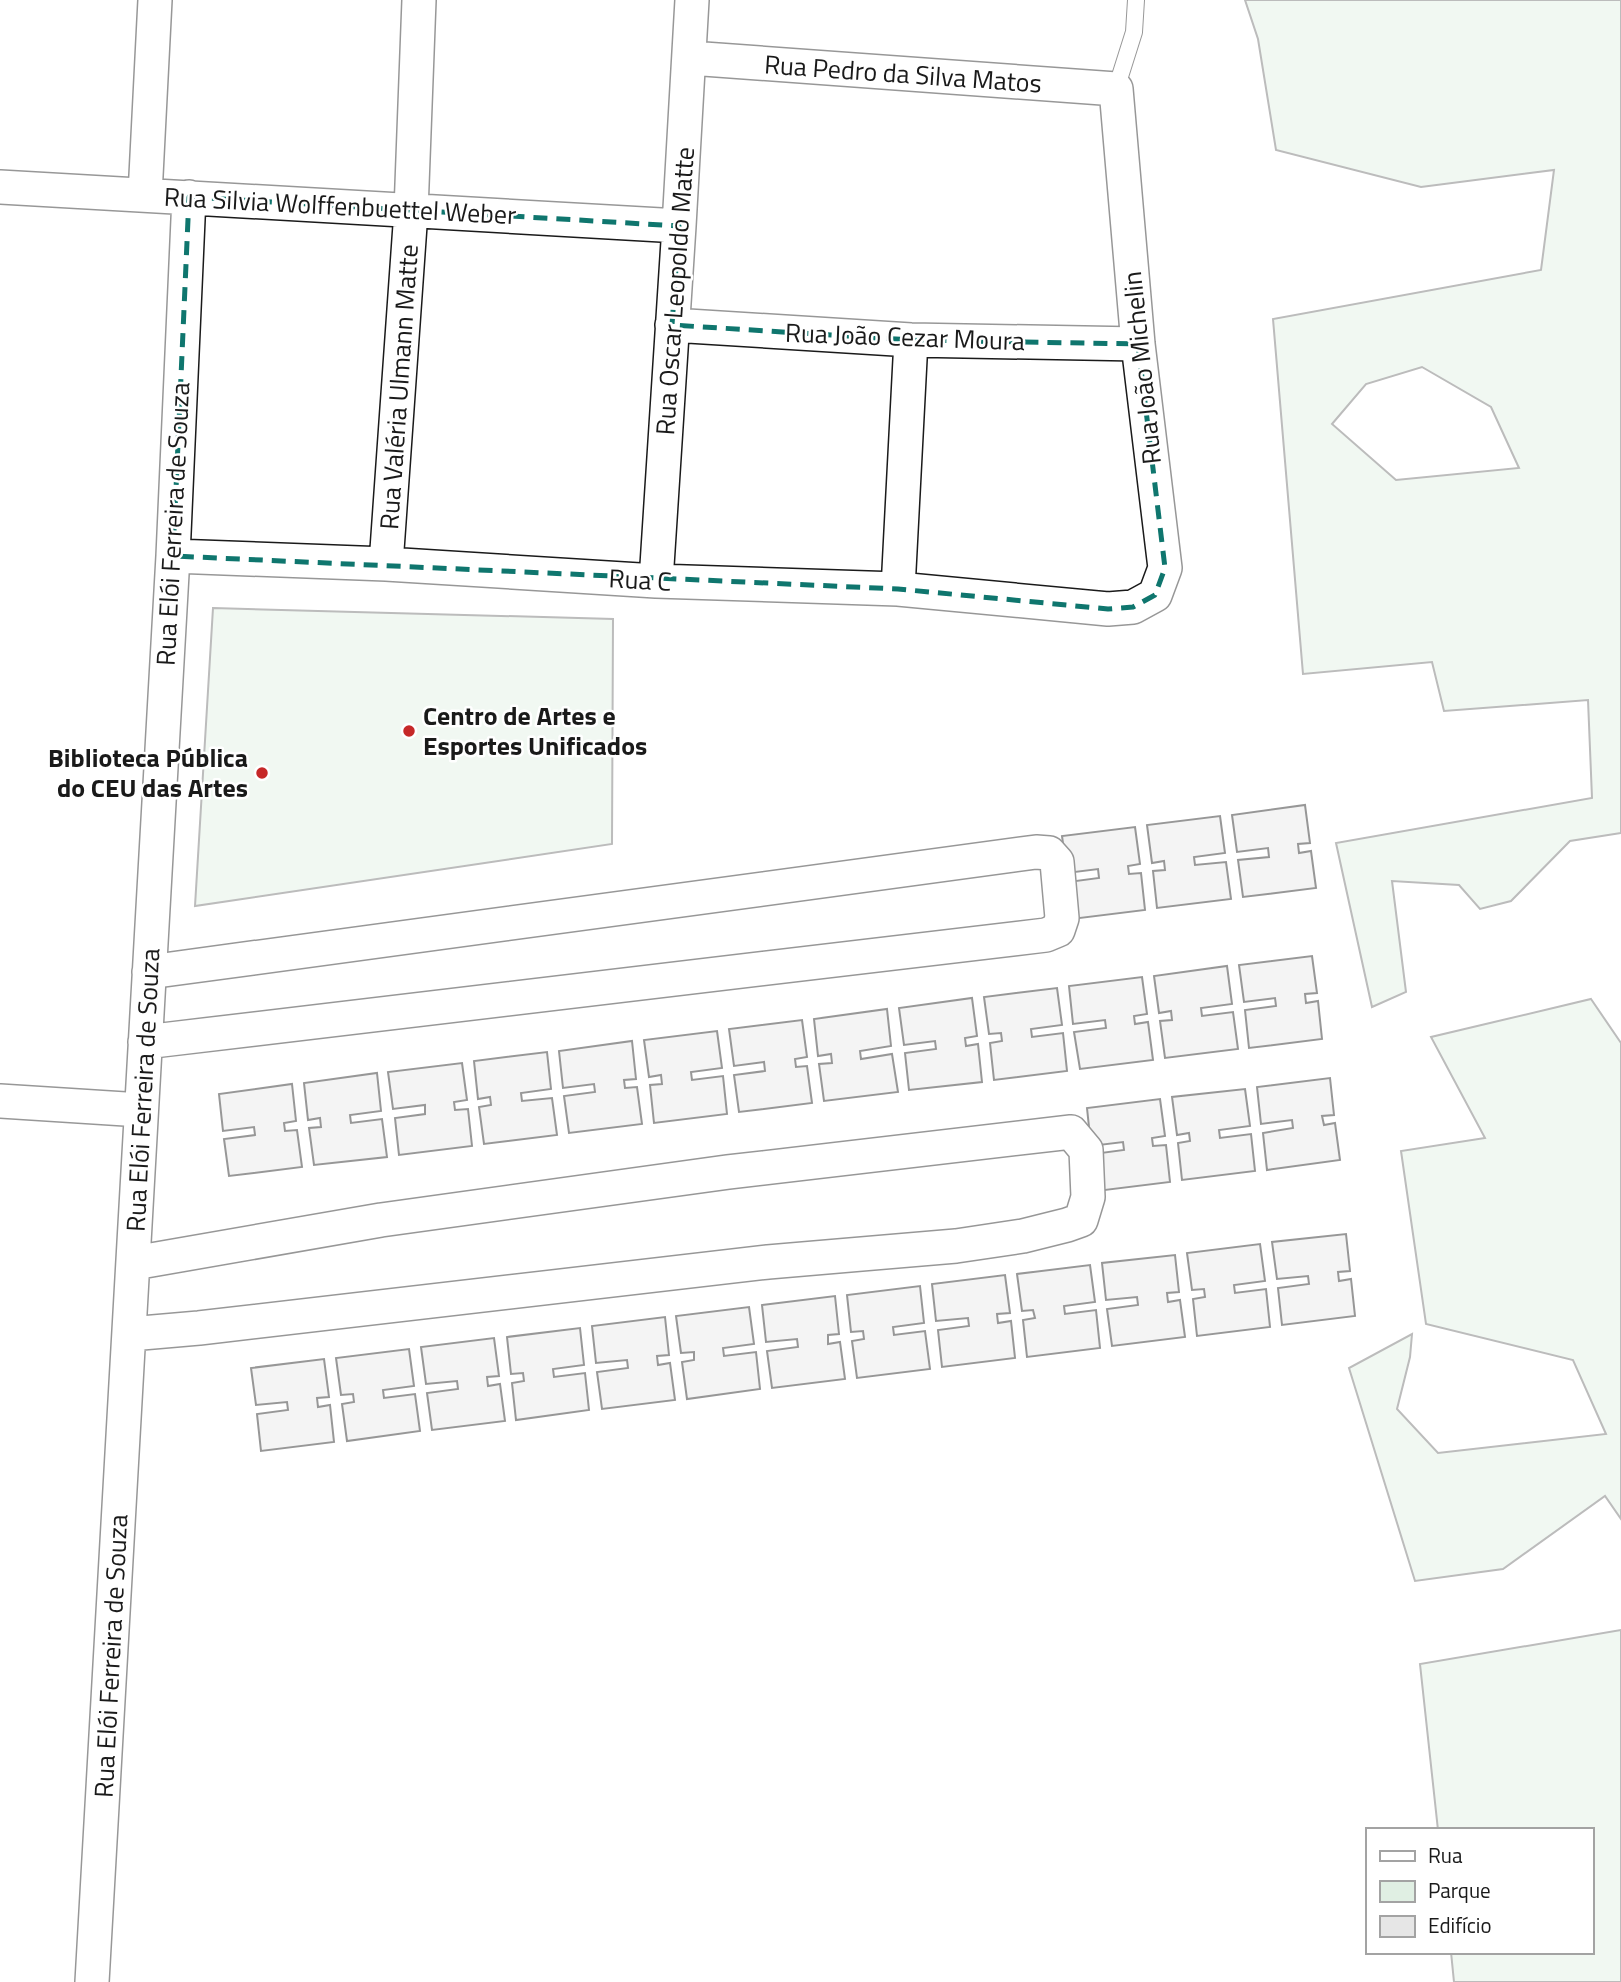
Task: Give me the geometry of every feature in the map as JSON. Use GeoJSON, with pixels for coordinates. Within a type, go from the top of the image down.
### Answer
{"type":"FeatureCollection","features":[{"type":"Feature","properties":{"kind":"street"},"geometry":{"type":"LineString","coordinates":[[145,195],[155,0]]}},
{"type":"Feature","properties":{"kind":"street","name":"Rua Valéria Ulmann Matte"},"geometry":{"type":"LineString","coordinates":[[386,564],[411,211],[419,0]]}},
{"type":"Feature","properties":{"kind":"street","name":"Rua Oscar Leopoldo Matte"},"geometry":{"type":"LineString","coordinates":[[656,581],[692,0]]}},
{"type":"Feature","properties":{"kind":"street","name":"Rua Pedro da Silva Matos"},"geometry":{"type":"LineString","coordinates":[[690,58],[1116,89]]}},
{"type":"Feature","properties":{"kind":"street","name":"Rua João Michelin"},"geometry":{"type":"LineString","coordinates":[[1108,609],[1132,607],[1155,595],[1165,568],[1138,344],[1116,89]]}},
{"type":"Feature","properties":{"kind":"street","name":"Rua Silvia Wolffenbuettel Weber"},"geometry":{"type":"LineString","coordinates":[[0,187],[679,226]]}},
{"type":"Feature","properties":{"kind":"street","name":"Rua Elói Ferreira de Souza"},"geometry":{"type":"LineString","coordinates":[[92,1982],[173,556],[189,197]]}},
{"type":"Feature","properties":{"kind":"street","name":"Rua João Cezar Moura"},"geometry":{"type":"LineString","coordinates":[[672,325],[911,340],[1138,344]]}},
{"type":"Feature","properties":{"kind":"street"},"geometry":{"type":"LineString","coordinates":[[898,589],[911,340]]}},
{"type":"Feature","properties":{"kind":"street","name":"Rua C"},"geometry":{"type":"LineString","coordinates":[[173,556],[386,564],[656,581],[898,589],[1108,609]]}},
{"type":"Feature","properties":{"kind":"street"},"geometry":{"type":"LineString","coordinates":[[145,1042],[1045,935],[1058,930],[1062,918],[1061,893],[1057,862],[1049,853],[1036,852],[149,972]]}},
{"type":"Feature","properties":{"kind":"street"},"geometry":{"type":"LineString","coordinates":[[0,1101],[141,1110]]}},
{"type":"Feature","properties":{"kind":"street"},"geometry":{"type":"LineString","coordinates":[[130,1334],[768,1262],[956,1246],[1023,1236],[1081,1220],[1088,1197],[1086,1150],[1071,1132],[728,1172],[381,1220],[134,1263]]}},
{"type":"Feature","properties":{"kind":"lane"},"geometry":{"type":"LineString","coordinates":[[1116,89],[1134,32],[1136,0]]}},
{"type":"Feature","properties":{"kind":"highlighted area"},"geometry":{"type":"Polygon","coordinates":[[[189,197],[679,226],[672,325],[911,340],[1138,344],[1165,568],[1155,595],[1133,607],[1108,609],[898,589],[173,556],[189,197]]]}},
{"type":"Feature","properties":{"kind":"green space"},"geometry":{"type":"Polygon","coordinates":[[[1245,0],[1621,0],[1621,833],[1570,841],[1511,901],[1480,909],[1459,885],[1392,881],[1406,992],[1372,1007],[1336,843],[1592,798],[1588,700],[1444,711],[1432,662],[1303,674],[1273,319],[1541,270],[1554,170],[1421,187],[1276,150],[1258,39],[1245,0]],[[1422,367],[1366,384],[1332,424],[1396,480],[1519,468],[1491,407],[1422,367]]]}},
{"type":"Feature","properties":{"kind":"green space","name":"Centro de Artes e Esportes Unificados"},"geometry":{"type":"Polygon","coordinates":[[[213,608],[613,619],[612,844],[195,906],[213,608]]]}},
{"type":"Feature","properties":{"kind":"green space"},"geometry":{"type":"Polygon","coordinates":[[[1591,999],[1621,1043],[1621,1519],[1605,1496],[1503,1569],[1415,1581],[1349,1368],[1412,1334],[1410,1357],[1397,1409],[1438,1453],[1606,1434],[1573,1360],[1426,1324],[1401,1151],[1485,1138],[1431,1037],[1591,999]]]}},
{"type":"Feature","properties":{"kind":"green space"},"geometry":{"type":"Polygon","coordinates":[[[1621,1630],[1621,1982],[1454,1982],[1451,1954],[1593,1954],[1593,1828],[1438,1828],[1420,1664],[1621,1630]]]}},
{"type":"Feature","properties":{"kind":"building"},"geometry":{"type":"Polygon","coordinates":[[[1305,805],[1310,843],[1298,844],[1299,853],[1311,851],[1316,888],[1243,897],[1238,860],[1269,857],[1268,848],[1237,852],[1232,815],[1305,805]]]}},
{"type":"Feature","properties":{"kind":"building"},"geometry":{"type":"Polygon","coordinates":[[[1220,816],[1225,853],[1194,857],[1195,865],[1226,862],[1231,899],[1157,908],[1153,871],[1165,870],[1164,861],[1152,863],[1147,825],[1220,816]]]}},
{"type":"Feature","properties":{"kind":"building"},"geometry":{"type":"Polygon","coordinates":[[[1135,827],[1140,864],[1128,866],[1129,874],[1141,873],[1145,910],[1072,919],[1068,882],[1099,878],[1098,869],[1067,873],[1062,836],[1135,827]]]}},
{"type":"Feature","properties":{"kind":"building"},"geometry":{"type":"Polygon","coordinates":[[[1312,956],[1317,993],[1305,994],[1306,1003],[1318,1001],[1322,1039],[1249,1048],[1245,1010],[1276,1006],[1275,998],[1244,1002],[1239,965],[1312,956]]]}},
{"type":"Feature","properties":{"kind":"building"},"geometry":{"type":"Polygon","coordinates":[[[1227,966],[1232,1004],[1201,1008],[1202,1016],[1233,1012],[1238,1049],[1165,1058],[1160,1021],[1172,1020],[1171,1011],[1159,1013],[1154,976],[1227,966]]]}},
{"type":"Feature","properties":{"kind":"building"},"geometry":{"type":"Polygon","coordinates":[[[1142,977],[1147,1014],[1134,1016],[1135,1024],[1148,1022],[1153,1060],[1080,1069],[1074,1032],[1106,1028],[1105,1020],[1073,1024],[1069,986],[1142,977]]]}},
{"type":"Feature","properties":{"kind":"building"},"geometry":{"type":"Polygon","coordinates":[[[1057,988],[1062,1025],[1031,1029],[1032,1037],[1063,1033],[1067,1071],[994,1080],[990,1043],[1002,1041],[1001,1033],[989,1034],[984,997],[1057,988]]]}},
{"type":"Feature","properties":{"kind":"building"},"geometry":{"type":"Polygon","coordinates":[[[972,998],[977,1036],[965,1038],[966,1046],[978,1044],[982,1082],[909,1090],[905,1053],[936,1049],[935,1041],[904,1045],[899,1008],[972,998]]]}},
{"type":"Feature","properties":{"kind":"building"},"geometry":{"type":"Polygon","coordinates":[[[887,1009],[891,1046],[860,1051],[861,1059],[892,1054],[898,1092],[824,1101],[819,1064],[832,1063],[831,1054],[818,1056],[814,1019],[887,1009]]]}},
{"type":"Feature","properties":{"kind":"building"},"geometry":{"type":"Polygon","coordinates":[[[802,1020],[807,1057],[795,1059],[796,1067],[807,1066],[812,1103],[739,1112],[734,1075],[765,1071],[764,1062],[734,1066],[729,1029],[802,1020]]]}},
{"type":"Feature","properties":{"kind":"building"},"geometry":{"type":"Polygon","coordinates":[[[717,1031],[722,1068],[691,1072],[692,1080],[723,1076],[727,1114],[654,1123],[650,1085],[662,1084],[661,1075],[649,1077],[644,1040],[717,1031]]]}},
{"type":"Feature","properties":{"kind":"building"},"geometry":{"type":"Polygon","coordinates":[[[632,1041],[636,1079],[624,1080],[625,1088],[637,1087],[642,1124],[569,1133],[564,1096],[595,1092],[594,1084],[563,1088],[559,1051],[632,1041]]]}},
{"type":"Feature","properties":{"kind":"building"},"geometry":{"type":"Polygon","coordinates":[[[547,1052],[551,1089],[521,1093],[522,1101],[552,1098],[557,1135],[484,1144],[479,1107],[491,1105],[490,1097],[478,1099],[474,1061],[547,1052]]]}},
{"type":"Feature","properties":{"kind":"building"},"geometry":{"type":"Polygon","coordinates":[[[462,1063],[467,1100],[454,1102],[455,1110],[468,1109],[472,1146],[399,1155],[395,1118],[425,1114],[425,1105],[393,1109],[388,1072],[462,1063]]]}},
{"type":"Feature","properties":{"kind":"building"},"geometry":{"type":"Polygon","coordinates":[[[377,1073],[381,1111],[350,1115],[351,1123],[382,1119],[387,1157],[314,1165],[309,1128],[321,1127],[320,1118],[308,1120],[304,1083],[377,1073]]]}},
{"type":"Feature","properties":{"kind":"building"},"geometry":{"type":"Polygon","coordinates":[[[1330,1078],[1334,1115],[1322,1116],[1324,1125],[1335,1123],[1340,1160],[1267,1170],[1263,1133],[1293,1128],[1292,1120],[1261,1124],[1257,1087],[1330,1078]]]}},
{"type":"Feature","properties":{"kind":"building"},"geometry":{"type":"Polygon","coordinates":[[[292,1084],[296,1121],[284,1123],[285,1131],[297,1130],[302,1167],[229,1176],[224,1139],[255,1135],[254,1127],[223,1131],[219,1094],[292,1084]]]}},
{"type":"Feature","properties":{"kind":"building"},"geometry":{"type":"Polygon","coordinates":[[[1245,1089],[1250,1126],[1219,1130],[1220,1138],[1251,1134],[1255,1171],[1182,1180],[1178,1143],[1190,1141],[1189,1133],[1177,1135],[1172,1097],[1245,1089]]]}},
{"type":"Feature","properties":{"kind":"building"},"geometry":{"type":"Polygon","coordinates":[[[1160,1099],[1165,1136],[1152,1138],[1153,1146],[1166,1145],[1170,1182],[1097,1191],[1093,1154],[1124,1150],[1123,1142],[1091,1146],[1087,1108],[1160,1099]]]}},
{"type":"Feature","properties":{"kind":"building"},"geometry":{"type":"Polygon","coordinates":[[[1346,1234],[1350,1271],[1338,1272],[1339,1281],[1351,1279],[1355,1316],[1282,1325],[1278,1288],[1309,1284],[1308,1276],[1277,1279],[1272,1242],[1346,1234]]]}},
{"type":"Feature","properties":{"kind":"building"},"geometry":{"type":"Polygon","coordinates":[[[1260,1244],[1265,1281],[1234,1285],[1235,1293],[1266,1289],[1270,1327],[1197,1336],[1193,1299],[1205,1297],[1204,1289],[1192,1290],[1187,1253],[1260,1244]]]}},
{"type":"Feature","properties":{"kind":"building"},"geometry":{"type":"Polygon","coordinates":[[[1175,1255],[1179,1292],[1167,1293],[1168,1302],[1180,1300],[1185,1337],[1112,1346],[1107,1309],[1138,1305],[1137,1297],[1106,1300],[1102,1263],[1175,1255]]]}},
{"type":"Feature","properties":{"kind":"building"},"geometry":{"type":"Polygon","coordinates":[[[1090,1265],[1095,1302],[1064,1306],[1065,1314],[1096,1310],[1100,1348],[1027,1357],[1023,1320],[1035,1318],[1033,1310],[1022,1311],[1017,1274],[1090,1265]]]}},
{"type":"Feature","properties":{"kind":"building"},"geometry":{"type":"Polygon","coordinates":[[[1005,1275],[1010,1313],[997,1314],[998,1323],[1011,1321],[1015,1358],[942,1367],[938,1330],[969,1326],[968,1318],[936,1321],[932,1284],[1005,1275]]]}},
{"type":"Feature","properties":{"kind":"building"},"geometry":{"type":"Polygon","coordinates":[[[920,1286],[924,1323],[893,1327],[894,1335],[925,1331],[930,1369],[857,1378],[852,1341],[864,1339],[863,1331],[851,1332],[847,1295],[920,1286]]]}},
{"type":"Feature","properties":{"kind":"building"},"geometry":{"type":"Polygon","coordinates":[[[835,1296],[839,1334],[828,1335],[828,1344],[840,1342],[845,1379],[772,1388],[767,1351],[798,1347],[797,1339],[766,1342],[762,1305],[835,1296]]]}},
{"type":"Feature","properties":{"kind":"building"},"geometry":{"type":"Polygon","coordinates":[[[749,1307],[754,1344],[723,1348],[724,1356],[756,1352],[760,1389],[687,1399],[682,1362],[694,1360],[694,1352],[681,1353],[676,1316],[749,1307]]]}},
{"type":"Feature","properties":{"kind":"building"},"geometry":{"type":"Polygon","coordinates":[[[665,1317],[669,1355],[657,1356],[658,1365],[670,1363],[675,1400],[602,1409],[597,1372],[628,1368],[627,1360],[596,1363],[592,1326],[665,1317]]]}},
{"type":"Feature","properties":{"kind":"building"},"geometry":{"type":"Polygon","coordinates":[[[580,1328],[584,1365],[553,1369],[554,1377],[585,1373],[589,1410],[516,1420],[512,1383],[524,1381],[523,1373],[511,1374],[507,1337],[580,1328]]]}},
{"type":"Feature","properties":{"kind":"building"},"geometry":{"type":"Polygon","coordinates":[[[494,1338],[499,1376],[487,1377],[488,1386],[500,1384],[505,1421],[432,1430],[427,1393],[458,1389],[457,1381],[426,1384],[421,1347],[494,1338]]]}},
{"type":"Feature","properties":{"kind":"building"},"geometry":{"type":"Polygon","coordinates":[[[409,1349],[414,1386],[383,1390],[384,1398],[415,1394],[420,1431],[347,1441],[342,1404],[354,1402],[353,1394],[341,1395],[336,1358],[409,1349]]]}},
{"type":"Feature","properties":{"kind":"building"},"geometry":{"type":"Polygon","coordinates":[[[324,1359],[329,1397],[317,1398],[318,1407],[330,1405],[334,1442],[261,1451],[257,1414],[288,1410],[287,1402],[256,1405],[251,1368],[324,1359]]]}},
{"type":"Feature","properties":{"kind":"place","name":"Centro de Artes e Esportes Unificados"},"geometry":{"type":"Point","coordinates":[409,731]}},
{"type":"Feature","properties":{"kind":"place","name":"Biblioteca Pública do CEU das Artes"},"geometry":{"type":"Point","coordinates":[262,773]}}]}
